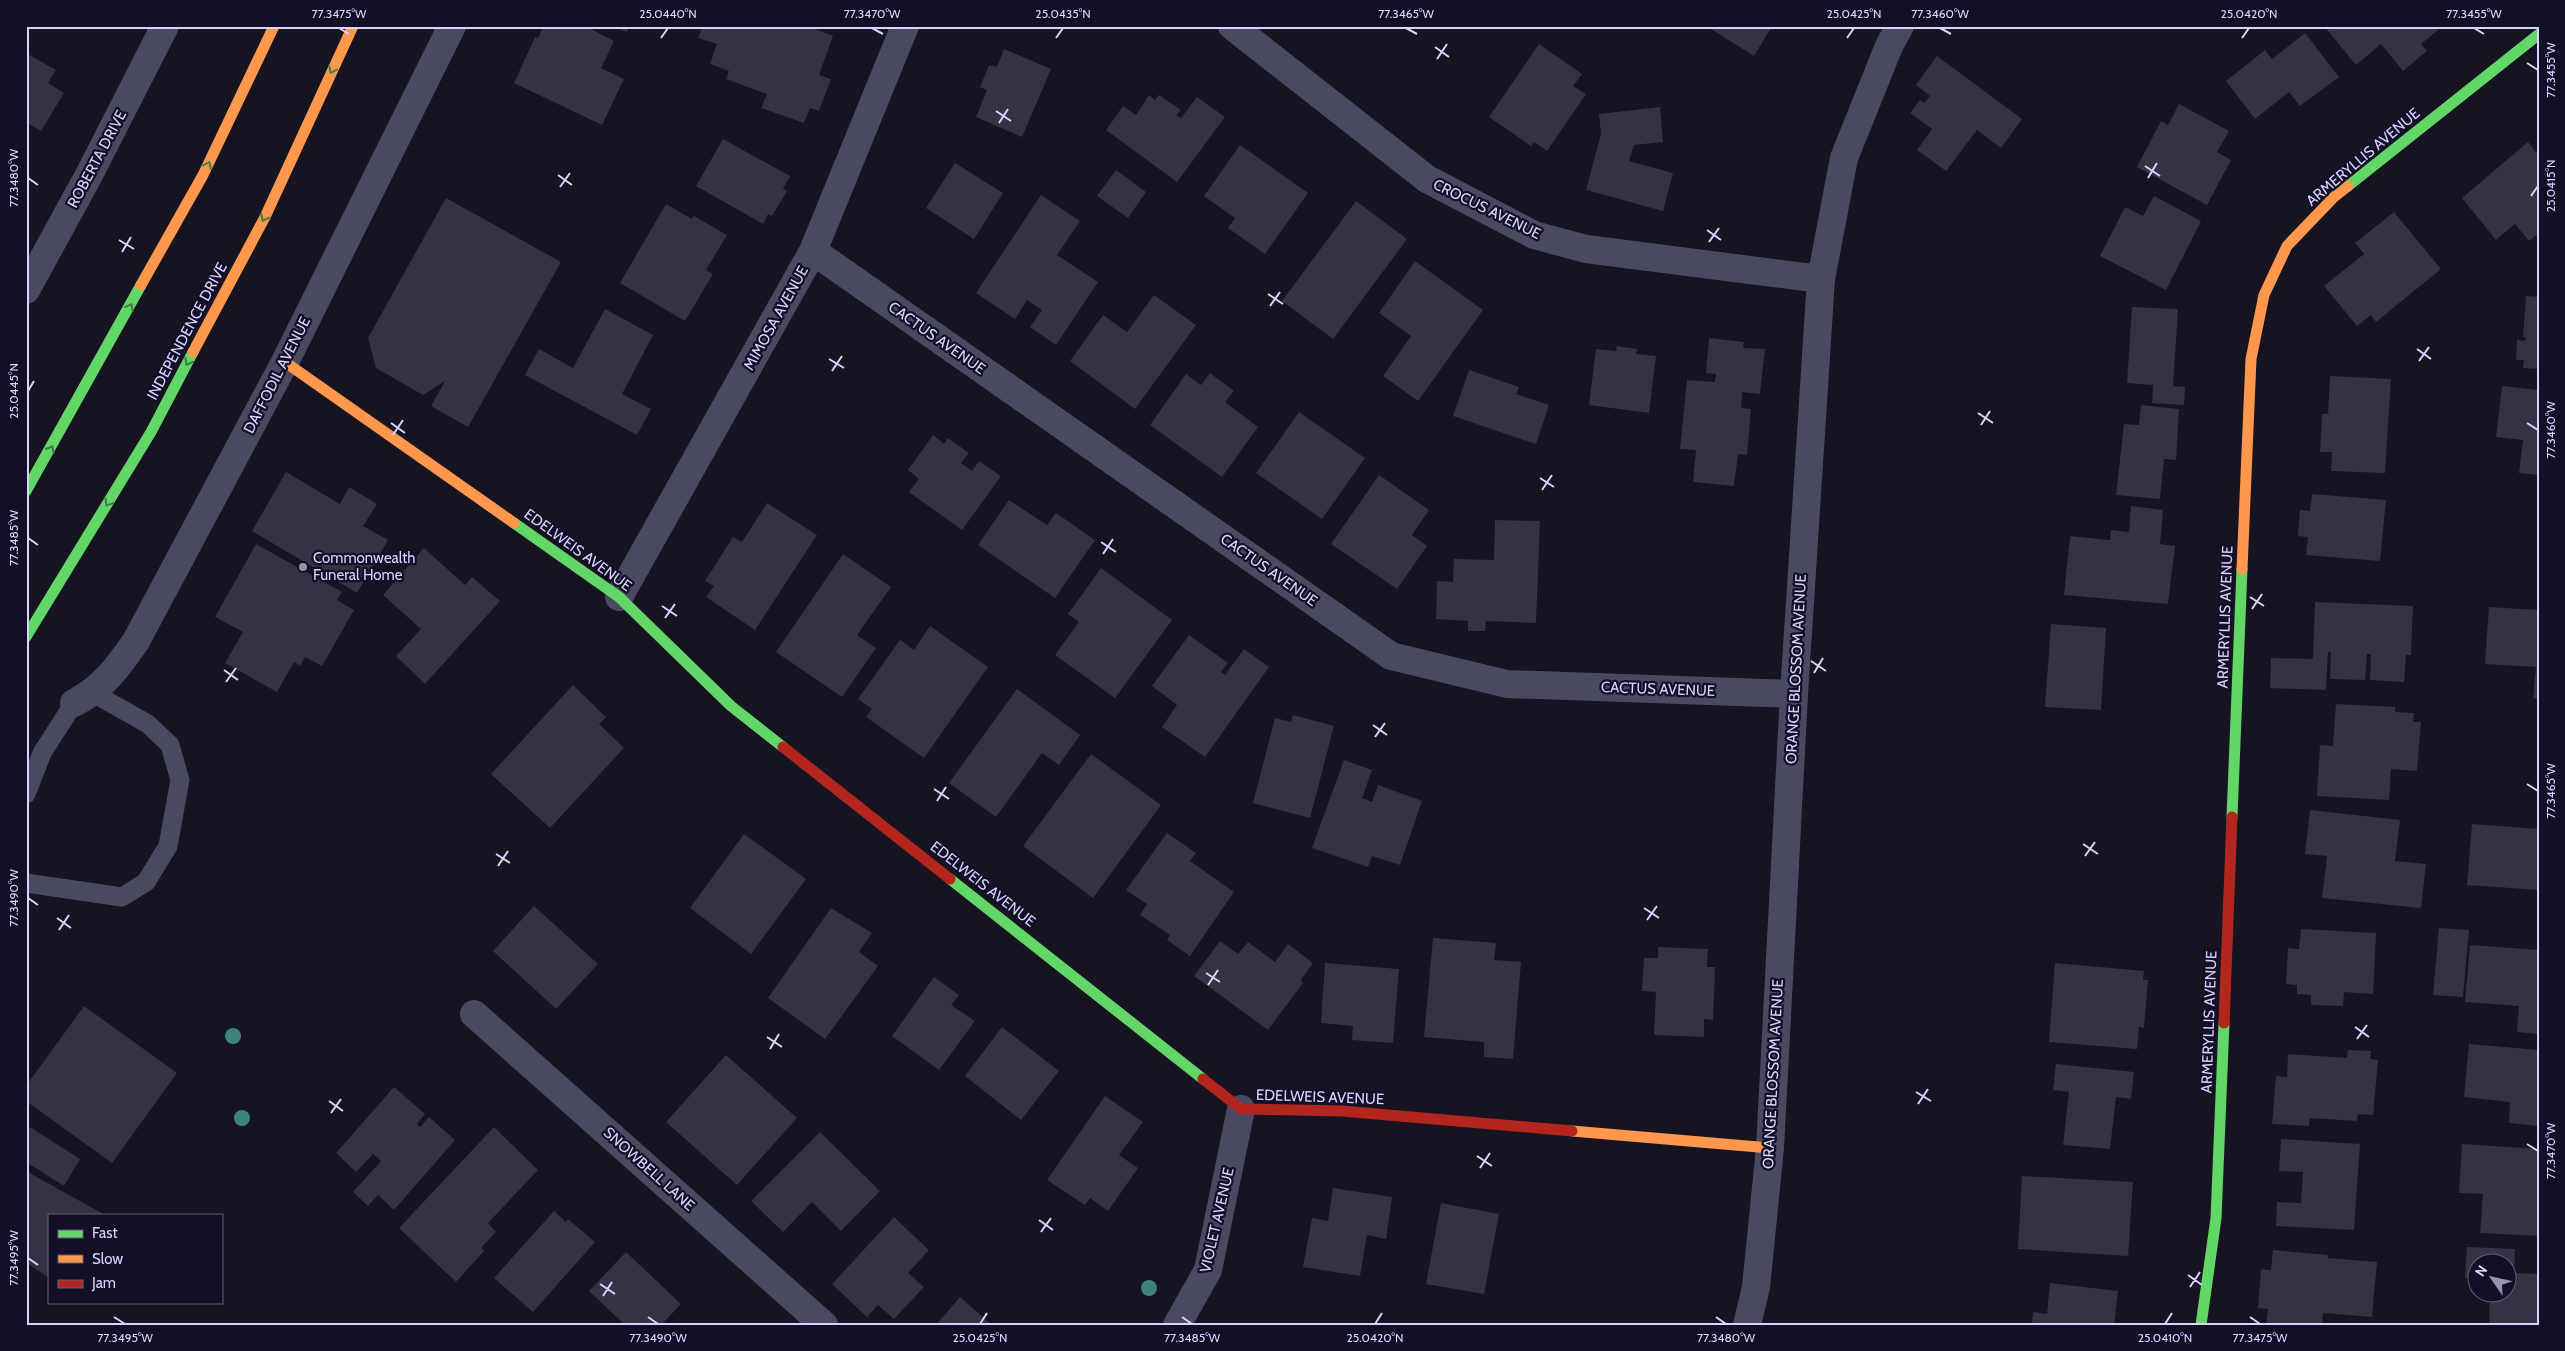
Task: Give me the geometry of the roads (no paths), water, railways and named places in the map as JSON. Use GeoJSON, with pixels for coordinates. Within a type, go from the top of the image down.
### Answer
{"type":"FeatureCollection","features":[{"type":"Feature","properties":{"kind":"main road"},"geometry":{"type":"LineString","coordinates":[[26,492],[203,175],[274,26]]}},
{"type":"Feature","properties":{"kind":"main road","name":"INDEPENDENCE DRIVE"},"geometry":{"type":"LineString","coordinates":[[26,637],[151,432],[264,217],[353,26]]}},
{"type":"Feature","properties":{"kind":"main road","name":"ARMERYLLIS AVENUE"},"geometry":{"type":"LineString","coordinates":[[2201,1325],[2216,1218],[2251,359],[2264,295],[2287,246],[2334,197],[2538,37]]}},
{"type":"Feature","properties":{"kind":"main road","name":"EDELWEIS AVENUE"},"geometry":{"type":"LineString","coordinates":[[285,362],[619,597],[731,706],[1241,1109],[1342,1111],[1770,1148]]}},
{"type":"Feature","properties":{"kind":"street","name":"ROBERTA DRIVE"},"geometry":{"type":"LineString","coordinates":[[26,290],[90,173],[165,26]]}},
{"type":"Feature","properties":{"kind":"street","name":"DAFFODIL AVENUE"},"geometry":{"type":"LineString","coordinates":[[84,698],[113,674],[136,641],[285,362],[452,26]]}},
{"type":"Feature","properties":{"kind":"street","name":"MIMOSA AVENUE"},"geometry":{"type":"LineString","coordinates":[[619,597],[814,251],[905,26]]}},
{"type":"Feature","properties":{"kind":"street","name":"CROCUS AVENUE"},"geometry":{"type":"LineString","coordinates":[[1232,26],[1427,179],[1534,235],[1586,249],[1821,279]]}},
{"type":"Feature","properties":{"kind":"street","name":"ORANGE BLOSSOM AVENUE"},"geometry":{"type":"LineString","coordinates":[[1747,1325],[1756,1287],[1770,1148],[1794,694],[1821,279],[1844,158],[1889,46],[1900,26]]}},
{"type":"Feature","properties":{"kind":"street","name":"CACTUS AVENUE"},"geometry":{"type":"LineString","coordinates":[[814,251],[1391,656],[1507,684],[1794,694]]}},
{"type":"Feature","properties":{"kind":"street","name":"SNOWBELL LANE"},"geometry":{"type":"LineString","coordinates":[[474,1014],[824,1325]]}},
{"type":"Feature","properties":{"kind":"street","name":"VIOLET AVENUE"},"geometry":{"type":"LineString","coordinates":[[1177,1325],[1208,1270],[1241,1109]]}},
{"type":"Feature","properties":{"kind":"lane"},"geometry":{"type":"LineString","coordinates":[[26,794],[42,753],[84,698],[148,724],[170,745],[180,780],[168,846],[146,882],[122,897],[26,883]]}},
{"type":"Feature","properties":{"kind":"place","name":"Commonwealth Funeral Home"},"geometry":{"type":"Point","coordinates":[303,567]}}]}
